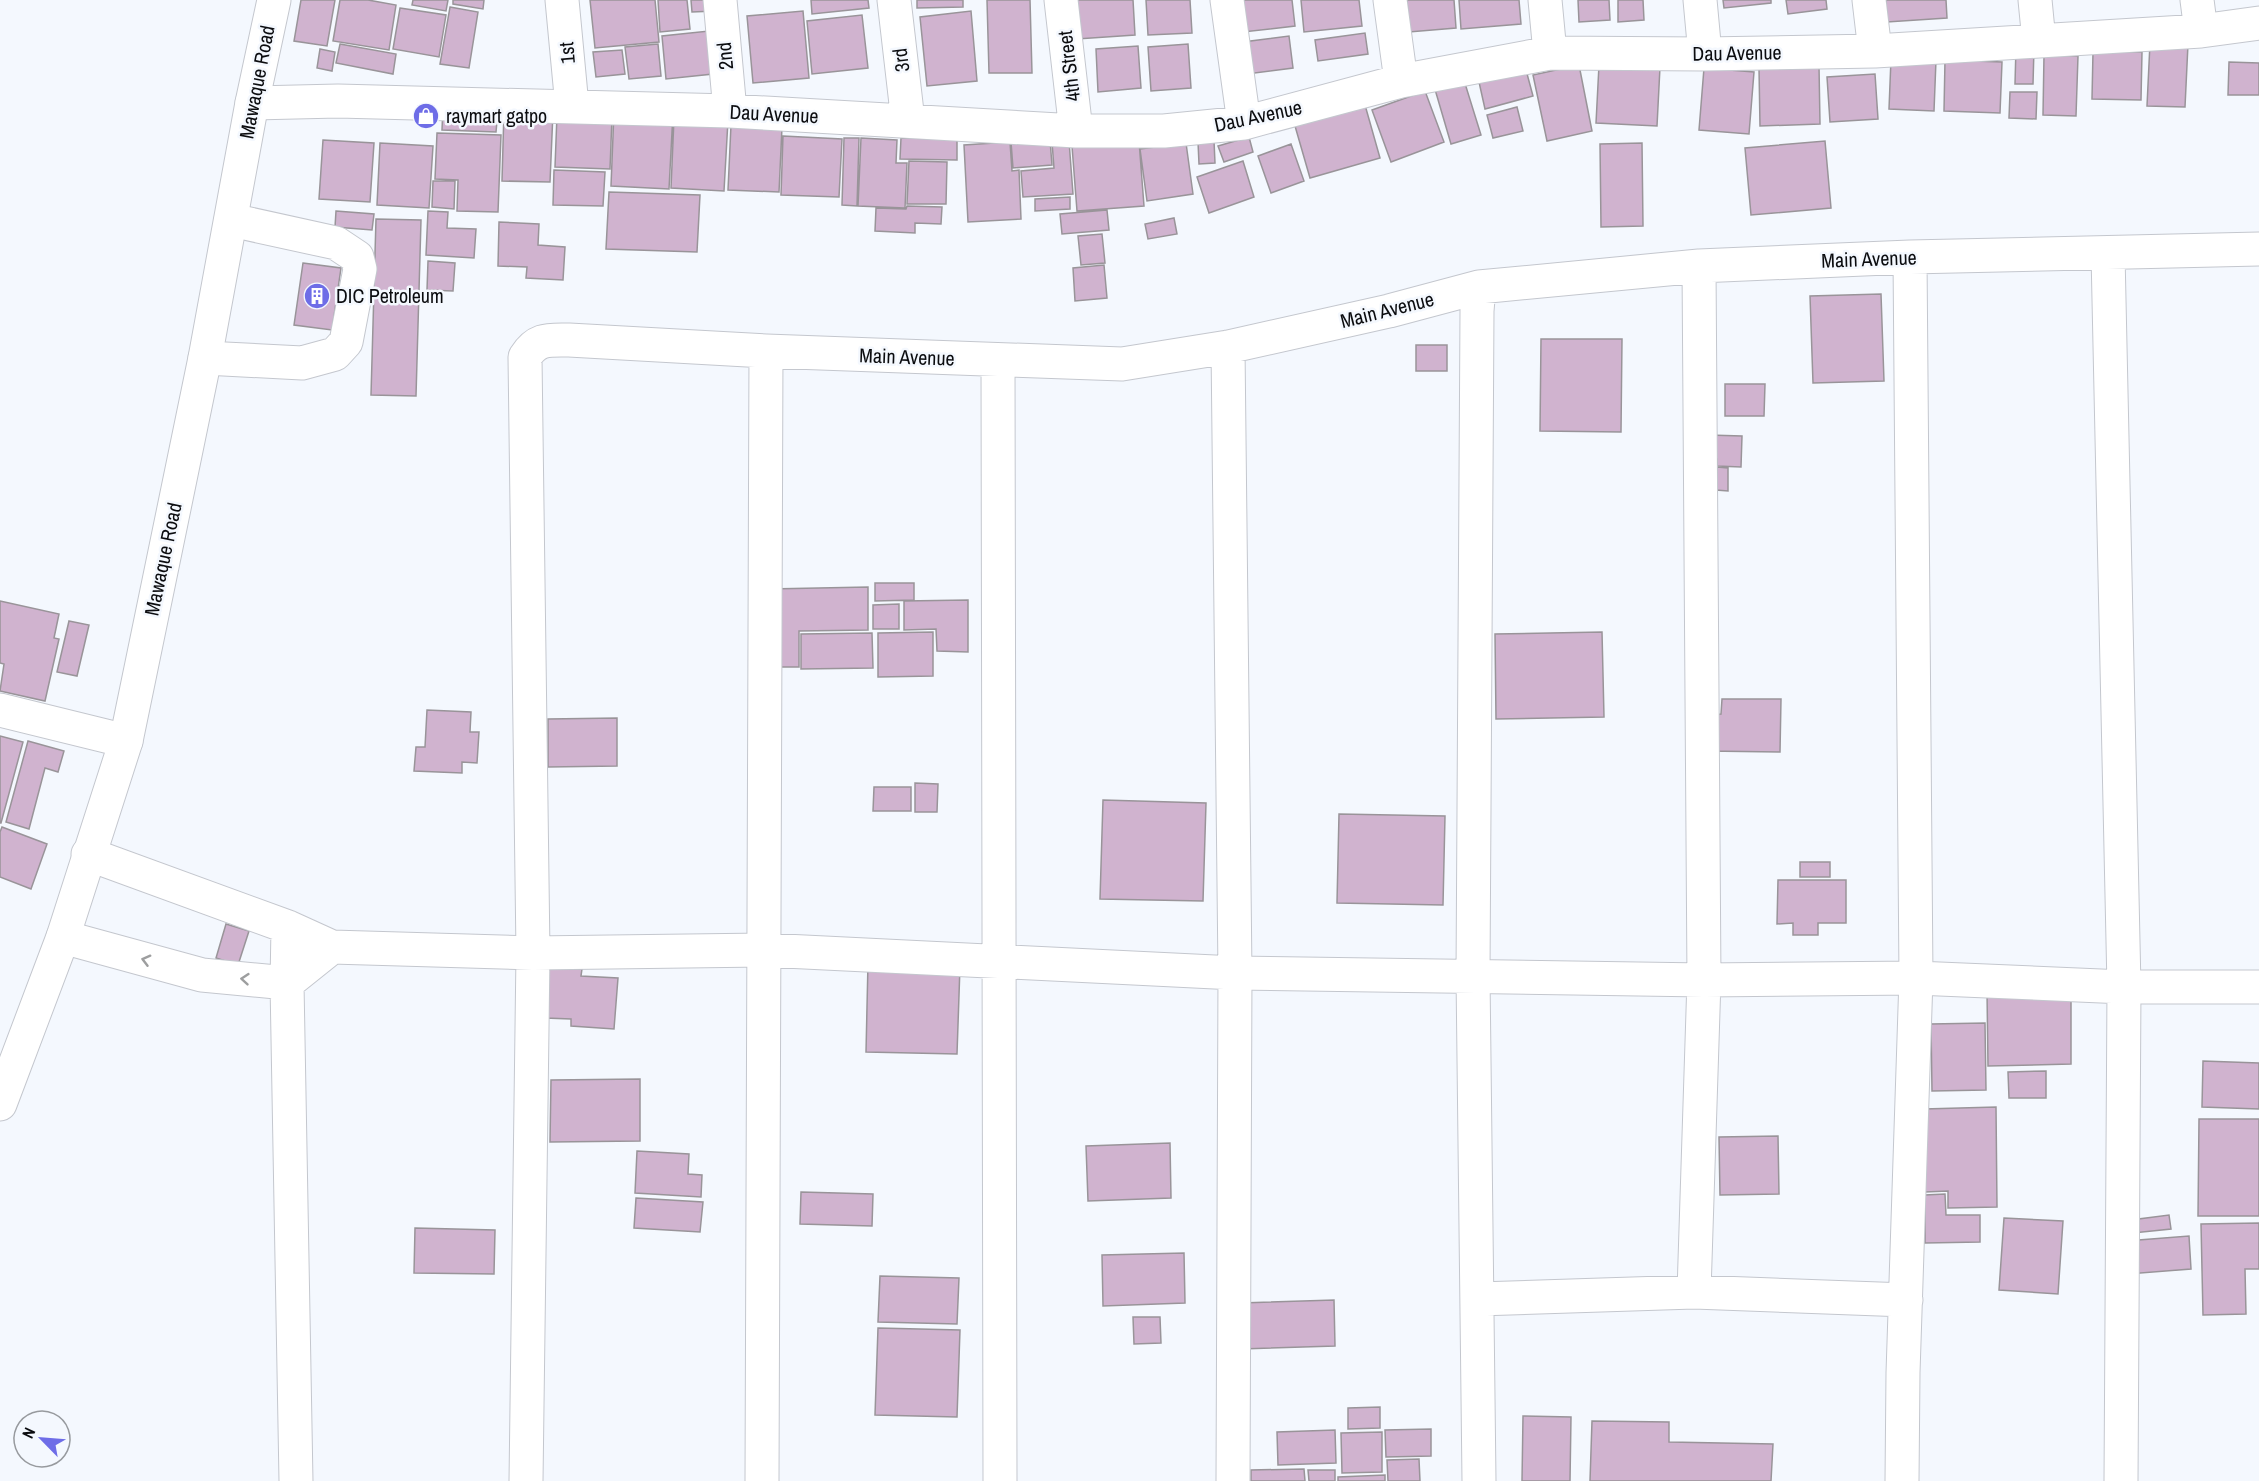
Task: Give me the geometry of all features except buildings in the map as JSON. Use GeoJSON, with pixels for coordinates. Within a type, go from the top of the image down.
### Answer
{"type":"FeatureCollection","features":[{"type":"Feature","properties":{"kind":"street","name":"Mawaque Road"},"geometry":{"type":"LineString","coordinates":[[0,1104],[9,1053],[63,937],[126,741],[205,358],[252,103],[274,0]]}},
{"type":"Feature","properties":{"kind":"street","name":"1st"},"geometry":{"type":"LineString","coordinates":[[562,0],[572,106]]}},
{"type":"Feature","properties":{"kind":"street","name":"2nd"},"geometry":{"type":"LineString","coordinates":[[720,0],[730,111]]}},
{"type":"Feature","properties":{"kind":"street","name":"3rd"},"geometry":{"type":"LineString","coordinates":[[894,0],[908,121]]}},
{"type":"Feature","properties":{"kind":"street","name":"4th Street"},"geometry":{"type":"LineString","coordinates":[[1061,0],[1076,131]]}},
{"type":"Feature","properties":{"kind":"street"},"geometry":{"type":"LineString","coordinates":[[1227,0],[1244,123]]}},
{"type":"Feature","properties":{"kind":"street"},"geometry":{"type":"LineString","coordinates":[[1390,0],[1401,81]]}},
{"type":"Feature","properties":{"kind":"street"},"geometry":{"type":"LineString","coordinates":[[1545,0],[1550,53]]}},
{"type":"Feature","properties":{"kind":"street"},"geometry":{"type":"LineString","coordinates":[[1700,0],[1705,54]]}},
{"type":"Feature","properties":{"kind":"street"},"geometry":{"type":"LineString","coordinates":[[1869,0],[1875,51]]}},
{"type":"Feature","properties":{"kind":"street"},"geometry":{"type":"LineString","coordinates":[[2035,0],[2039,40]]}},
{"type":"Feature","properties":{"kind":"street","name":"Dau Avenue"},"geometry":{"type":"LineString","coordinates":[[252,103],[338,101],[572,106],[730,111],[1076,131],[1164,131],[1244,123],[1401,81],[1550,53],[1705,54],[1875,51],[2039,40],[2199,15],[2259,23]]}},
{"type":"Feature","properties":{"kind":"street"},"geometry":{"type":"LineString","coordinates":[[205,358],[302,363],[335,354],[346,342],[360,269],[357,257],[336,243],[231,220]]}},
{"type":"Feature","properties":{"kind":"street","name":"Main Avenue"},"geometry":{"type":"LineString","coordinates":[[533,953],[525,357],[532,346],[547,340],[998,361],[1122,364],[1228,347],[1389,311],[1479,287],[1700,266],[1910,257],[2259,249]]}},
{"type":"Feature","properties":{"kind":"street"},"geometry":{"type":"LineString","coordinates":[[2108,254],[2124,987],[2121,1481]]}},
{"type":"Feature","properties":{"kind":"street"},"geometry":{"type":"LineString","coordinates":[[1902,1481],[1903,1372],[1916,978],[1910,257]]}},
{"type":"Feature","properties":{"kind":"street"},"geometry":{"type":"LineString","coordinates":[[1694,1292],[1704,980],[1700,266]]}},
{"type":"Feature","properties":{"kind":"street"},"geometry":{"type":"LineString","coordinates":[[1479,287],[1473,975],[1479,1481]]}},
{"type":"Feature","properties":{"kind":"street"},"geometry":{"type":"LineString","coordinates":[[1228,347],[1235,973],[1233,1481]]}},
{"type":"Feature","properties":{"kind":"street"},"geometry":{"type":"LineString","coordinates":[[762,1481],[766,351]]}},
{"type":"Feature","properties":{"kind":"street"},"geometry":{"type":"LineString","coordinates":[[998,361],[1000,1481]]}},
{"type":"Feature","properties":{"kind":"street"},"geometry":{"type":"LineString","coordinates":[[0,710],[126,741]]}},
{"type":"Feature","properties":{"kind":"street"},"geometry":{"type":"LineString","coordinates":[[88,854],[288,927],[332,947],[533,953],[764,950],[1235,973],[1704,980],[1916,978],[2124,987],[2259,987]]}},
{"type":"Feature","properties":{"kind":"street"},"geometry":{"type":"LineString","coordinates":[[288,927],[287,983],[296,1481]]}},
{"type":"Feature","properties":{"kind":"street"},"geometry":{"type":"LineString","coordinates":[[63,937],[202,975],[287,983],[332,947]]}},
{"type":"Feature","properties":{"kind":"street"},"geometry":{"type":"LineString","coordinates":[[526,1481],[533,953]]}},
{"type":"Feature","properties":{"kind":"street"},"geometry":{"type":"LineString","coordinates":[[1478,1299],[1694,1292],[1906,1300]]}},
{"type":"Feature","properties":{"kind":"place","name":"raymart gatpo"},"geometry":{"type":"Point","coordinates":[426,116]}},
{"type":"Feature","properties":{"kind":"place","name":"DIC Petroleum"},"geometry":{"type":"Point","coordinates":[317,296]}}]}
